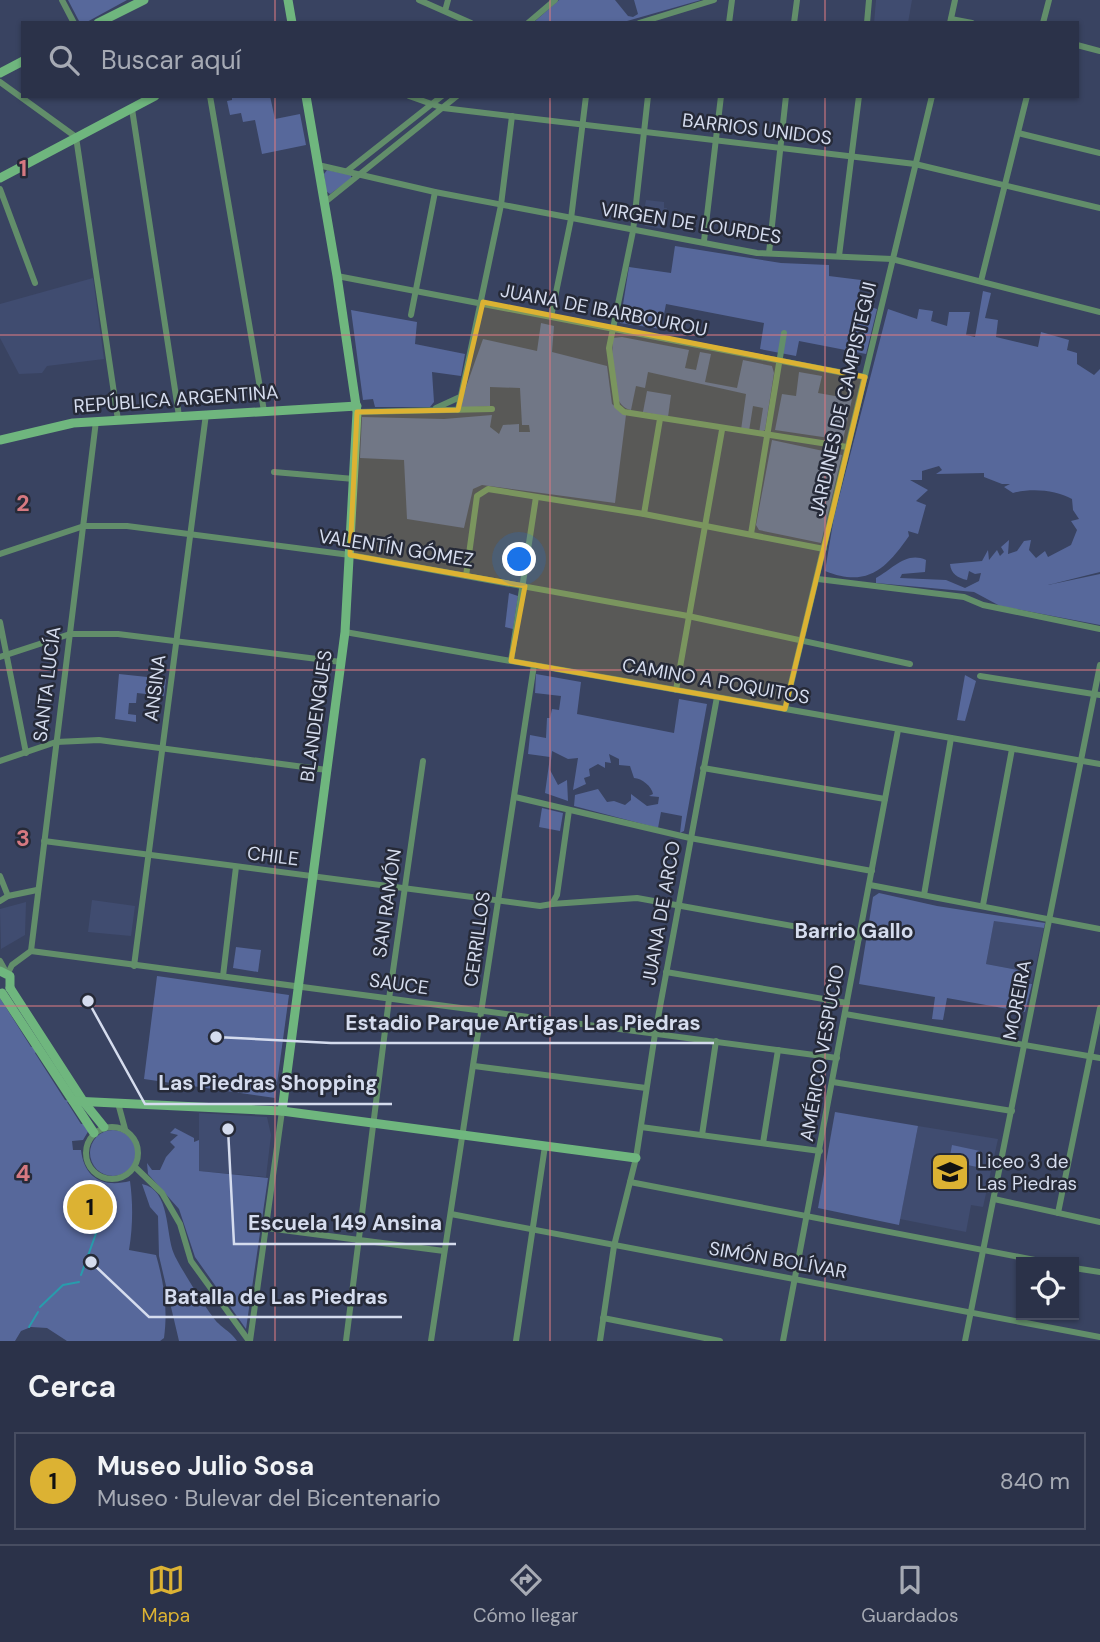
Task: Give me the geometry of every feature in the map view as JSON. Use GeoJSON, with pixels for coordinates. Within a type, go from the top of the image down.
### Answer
{"type":"FeatureCollection","features":[{"type":"Feature","properties":{"kind":"street"},"geometry":{"type":"LineString","coordinates":[[62,0],[73,21]]}},
{"type":"Feature","properties":{"kind":"street"},"geometry":{"type":"LineString","coordinates":[[102,21],[144,0]]}},
{"type":"Feature","properties":{"kind":"street"},"geometry":{"type":"LineString","coordinates":[[288,0],[292,21]]}},
{"type":"Feature","properties":{"kind":"street"},"geometry":{"type":"LineString","coordinates":[[419,0],[467,21]]}},
{"type":"Feature","properties":{"kind":"street"},"geometry":{"type":"LineString","coordinates":[[445,11],[448,0]]}},
{"type":"Feature","properties":{"kind":"street"},"geometry":{"type":"LineString","coordinates":[[529,21],[555,0]]}},
{"type":"Feature","properties":{"kind":"street"},"geometry":{"type":"LineString","coordinates":[[654,21],[714,0]]}},
{"type":"Feature","properties":{"kind":"street"},"geometry":{"type":"LineString","coordinates":[[729,21],[732,0]]}},
{"type":"Feature","properties":{"kind":"street"},"geometry":{"type":"LineString","coordinates":[[794,21],[797,0]]}},
{"type":"Feature","properties":{"kind":"street"},"geometry":{"type":"LineString","coordinates":[[867,21],[869,0]]}},
{"type":"Feature","properties":{"kind":"street"},"geometry":{"type":"LineString","coordinates":[[950,21],[955,0]]}},
{"type":"Feature","properties":{"kind":"street"},"geometry":{"type":"LineString","coordinates":[[1044,21],[1049,0]]}},
{"type":"Feature","properties":{"kind":"street"},"geometry":{"type":"LineString","coordinates":[[1079,46],[1100,51]]}},
{"type":"Feature","properties":{"kind":"street"},"geometry":{"type":"LineString","coordinates":[[0,73],[21,62]]}},
{"type":"Feature","properties":{"kind":"street"},"geometry":{"type":"LineString","coordinates":[[0,82],[21,97]]}},
{"type":"Feature","properties":{"kind":"street"},"geometry":{"type":"LineString","coordinates":[[22,98],[76,137],[118,420]]}},
{"type":"Feature","properties":{"kind":"street"},"geometry":{"type":"LineString","coordinates":[[0,178],[151,98]]}},
{"type":"Feature","properties":{"kind":"street"},"geometry":{"type":"LineString","coordinates":[[210,98],[264,411]]}},
{"type":"Feature","properties":{"kind":"street","name":"BLANDENGUES"},"geometry":{"type":"LineString","coordinates":[[250,1341],[345,632],[354,479],[357,409],[306,98]]}},
{"type":"Feature","properties":{"kind":"street","name":"BARRIOS UNIDOS"},"geometry":{"type":"LineString","coordinates":[[414,98],[443,108],[915,164],[1100,208]]}},
{"type":"Feature","properties":{"kind":"street"},"geometry":{"type":"LineString","coordinates":[[347,171],[440,98]]}},
{"type":"Feature","properties":{"kind":"street"},"geometry":{"type":"LineString","coordinates":[[324,203],[455,98]]}},
{"type":"Feature","properties":{"kind":"street"},"geometry":{"type":"LineString","coordinates":[[551,317],[571,219],[586,98]]}},
{"type":"Feature","properties":{"kind":"street"},"geometry":{"type":"LineString","coordinates":[[648,98],[633,231],[609,348],[613,400],[624,412],[847,447]]}},
{"type":"Feature","properties":{"kind":"street"},"geometry":{"type":"LineString","coordinates":[[704,241],[721,98]]}},
{"type":"Feature","properties":{"kind":"street"},"geometry":{"type":"LineString","coordinates":[[769,253],[786,98]]}},
{"type":"Feature","properties":{"kind":"street"},"geometry":{"type":"LineString","coordinates":[[839,256],[859,98]]}},
{"type":"Feature","properties":{"kind":"street","name":"JARDINES DE CAMPISTEGUI"},"geometry":{"type":"LineString","coordinates":[[785,709],[932,98]]}},
{"type":"Feature","properties":{"kind":"street"},"geometry":{"type":"LineString","coordinates":[[981,281],[1027,98]]}},
{"type":"Feature","properties":{"kind":"street"},"geometry":{"type":"LineString","coordinates":[[132,109],[179,416]]}},
{"type":"Feature","properties":{"kind":"street"},"geometry":{"type":"LineString","coordinates":[[458,411],[483,302],[501,205],[512,116]]}},
{"type":"Feature","properties":{"kind":"street"},"geometry":{"type":"LineString","coordinates":[[1018,133],[1100,153]]}},
{"type":"Feature","properties":{"kind":"street","name":"VIRGEN DE LOURDES"},"geometry":{"type":"LineString","coordinates":[[318,165],[435,192],[633,231],[769,253],[892,259],[1100,312]]}},
{"type":"Feature","properties":{"kind":"street"},"geometry":{"type":"LineString","coordinates":[[0,189],[35,283]]}},
{"type":"Feature","properties":{"kind":"street"},"geometry":{"type":"LineString","coordinates":[[411,315],[435,192]]}},
{"type":"Feature","properties":{"kind":"street","name":"JUANA DE IBARBOUROU"},"geometry":{"type":"LineString","coordinates":[[337,276],[865,377]]}},
{"type":"Feature","properties":{"kind":"street"},"geometry":{"type":"LineString","coordinates":[[751,534],[783,333]]}},
{"type":"Feature","properties":{"kind":"street"},"geometry":{"type":"LineString","coordinates":[[434,409],[460,397]]}},
{"type":"Feature","properties":{"kind":"street","name":"REPÚBLICA ARGENTINA"},"geometry":{"type":"LineString","coordinates":[[0,440],[52,426],[206,414],[357,409],[492,409]]}},
{"type":"Feature","properties":{"kind":"street","name":"ANSINA"},"geometry":{"type":"LineString","coordinates":[[134,966],[206,414]]}},
{"type":"Feature","properties":{"kind":"street"},"geometry":{"type":"LineString","coordinates":[[644,514],[660,419]]}},
{"type":"Feature","properties":{"kind":"street","name":"SANTA LUCÍA"},"geometry":{"type":"LineString","coordinates":[[31,951],[96,421]]}},
{"type":"Feature","properties":{"kind":"street"},"geometry":{"type":"LineString","coordinates":[[676,690],[722,429]]}},
{"type":"Feature","properties":{"kind":"street"},"geometry":{"type":"LineString","coordinates":[[274,472],[354,479]]}},
{"type":"Feature","properties":{"kind":"street"},"geometry":{"type":"LineString","coordinates":[[466,576],[477,496],[492,489],[644,514],[824,549]]}},
{"type":"Feature","properties":{"kind":"street"},"geometry":{"type":"LineString","coordinates":[[512,661],[536,497]]}},
{"type":"Feature","properties":{"kind":"street","name":"VALENTÍN GÓMEZ"},"geometry":{"type":"LineString","coordinates":[[0,554],[84,526],[127,526],[350,555],[803,639],[810,643],[910,663]]}},
{"type":"Feature","properties":{"kind":"street"},"geometry":{"type":"LineString","coordinates":[[818,579],[944,593],[1100,629]]}},
{"type":"Feature","properties":{"kind":"street"},"geometry":{"type":"LineString","coordinates":[[0,622],[3,656],[26,753]]}},
{"type":"Feature","properties":{"kind":"street","name":"CAMINO A POQUITOS"},"geometry":{"type":"LineString","coordinates":[[345,632],[1100,764]]}},
{"type":"Feature","properties":{"kind":"street"},"geometry":{"type":"LineString","coordinates":[[3,656],[70,634],[118,634],[341,662]]}},
{"type":"Feature","properties":{"kind":"street","name":"CERRILLOS"},"geometry":{"type":"LineString","coordinates":[[431,1341],[534,665]]}},
{"type":"Feature","properties":{"kind":"street","name":"MOREIRA"},"geometry":{"type":"LineString","coordinates":[[965,1341],[1097,694],[1100,665]]}},
{"type":"Feature","properties":{"kind":"street"},"geometry":{"type":"LineString","coordinates":[[980,676],[1097,694]]}},
{"type":"Feature","properties":{"kind":"street","name":"JUANA DE ARCO"},"geometry":{"type":"LineString","coordinates":[[600,1341],[614,1246],[636,1158],[655,1034],[717,697]]}},
{"type":"Feature","properties":{"kind":"street","name":"AMÉRICO VESPUCIO"},"geometry":{"type":"LineString","coordinates":[[783,1341],[797,1279],[898,730]]}},
{"type":"Feature","properties":{"kind":"street"},"geometry":{"type":"LineString","coordinates":[[924,895],[951,738]]}},
{"type":"Feature","properties":{"kind":"street"},"geometry":{"type":"LineString","coordinates":[[0,761],[56,742],[99,740],[327,769]]}},
{"type":"Feature","properties":{"kind":"street"},"geometry":{"type":"LineString","coordinates":[[983,905],[1012,749]]}},
{"type":"Feature","properties":{"kind":"street","name":"SAN RAMÓN"},"geometry":{"type":"LineString","coordinates":[[346,1341],[389,999],[424,761]]}},
{"type":"Feature","properties":{"kind":"street"},"geometry":{"type":"LineString","coordinates":[[703,768],[885,799]]}},
{"type":"Feature","properties":{"kind":"street"},"geometry":{"type":"LineString","coordinates":[[515,797],[690,838],[872,871]]}},
{"type":"Feature","properties":{"kind":"street"},"geometry":{"type":"LineString","coordinates":[[552,904],[556,895],[569,810]]}},
{"type":"Feature","properties":{"kind":"street","name":"CHILE"},"geometry":{"type":"LineString","coordinates":[[44,841],[540,906],[624,897],[859,938]]}},
{"type":"Feature","properties":{"kind":"street"},"geometry":{"type":"LineString","coordinates":[[223,976],[236,867]]}},
{"type":"Feature","properties":{"kind":"street"},"geometry":{"type":"LineString","coordinates":[[0,876],[8,896]]}},
{"type":"Feature","properties":{"kind":"street"},"geometry":{"type":"LineString","coordinates":[[870,884],[1100,929]]}},
{"type":"Feature","properties":{"kind":"street"},"geometry":{"type":"LineString","coordinates":[[0,901],[8,896],[37,890]]}},
{"type":"Feature","properties":{"kind":"street"},"geometry":{"type":"LineString","coordinates":[[5,972],[31,951]]}},
{"type":"Feature","properties":{"kind":"street","name":"SAUCE"},"geometry":{"type":"LineString","coordinates":[[31,951],[837,1058]]}},
{"type":"Feature","properties":{"kind":"street"},"geometry":{"type":"LineString","coordinates":[[0,961],[12,982],[4,991],[78,1101],[94,1133]]}},
{"type":"Feature","properties":{"kind":"street"},"geometry":{"type":"LineString","coordinates":[[666,972],[848,1003]]}},
{"type":"Feature","properties":{"kind":"street"},"geometry":{"type":"LineString","coordinates":[[1058,1213],[1100,1008]]}},
{"type":"Feature","properties":{"kind":"street"},"geometry":{"type":"LineString","coordinates":[[845,1014],[1100,1058]]}},
{"type":"Feature","properties":{"kind":"street"},"geometry":{"type":"LineString","coordinates":[[702,1135],[716,1041]]}},
{"type":"Feature","properties":{"kind":"street"},"geometry":{"type":"LineString","coordinates":[[763,1143],[778,1050]]}},
{"type":"Feature","properties":{"kind":"street"},"geometry":{"type":"LineString","coordinates":[[474,1066],[646,1088]]}},
{"type":"Feature","properties":{"kind":"street"},"geometry":{"type":"LineString","coordinates":[[833,1082],[1012,1111]]}},
{"type":"Feature","properties":{"kind":"street"},"geometry":{"type":"LineString","coordinates":[[78,1101],[282,1111],[636,1158]]}},
{"type":"Feature","properties":{"kind":"street"},"geometry":{"type":"LineString","coordinates":[[78,1101],[104,1128]]}},
{"type":"Feature","properties":{"kind":"street"},"geometry":{"type":"LineString","coordinates":[[118,1103],[125,1129],[139,1150],[135,1167],[118,1179],[97,1174],[86,1154],[94,1133],[104,1128],[125,1129]]}},
{"type":"Feature","properties":{"kind":"street"},"geometry":{"type":"LineString","coordinates":[[641,1127],[820,1151]]}},
{"type":"Feature","properties":{"kind":"street"},"geometry":{"type":"LineString","coordinates":[[516,1341],[545,1146]]}},
{"type":"Feature","properties":{"kind":"street"},"geometry":{"type":"LineString","coordinates":[[135,1167],[162,1193],[180,1224],[191,1261],[250,1341]]}},
{"type":"Feature","properties":{"kind":"street"},"geometry":{"type":"LineString","coordinates":[[630,1182],[1017,1257]]}},
{"type":"Feature","properties":{"kind":"street"},"geometry":{"type":"LineString","coordinates":[[994,1199],[1100,1222]]}},
{"type":"Feature","properties":{"kind":"street","name":"SIMÓN BOLÍVAR"},"geometry":{"type":"LineString","coordinates":[[451,1214],[1100,1337]]}},
{"type":"Feature","properties":{"kind":"street"},"geometry":{"type":"LineString","coordinates":[[267,1228],[444,1251]]}},
{"type":"Feature","properties":{"kind":"street"},"geometry":{"type":"LineString","coordinates":[[1079,1269],[1100,1272]]}},
{"type":"Feature","properties":{"kind":"street"},"geometry":{"type":"LineString","coordinates":[[603,1318],[720,1341]]}},
{"type":"Feature","properties":{"kind":"highlighted area"},"geometry":{"type":"Polygon","coordinates":[[[483,302],[865,377],[785,709],[511,661],[525,586],[350,555],[357,412],[458,410],[483,302]]]}},
{"type":"Feature","properties":{"kind":"shaded area"},"geometry":{"type":"Polygon","coordinates":[[[68,0],[127,0],[89,21],[79,21],[68,0]]]}},
{"type":"Feature","properties":{"kind":"shaded area"},"geometry":{"type":"Polygon","coordinates":[[[559,0],[615,0],[628,16],[633,17],[638,14],[634,0],[701,0],[627,21],[535,21],[559,0]]]}},
{"type":"Feature","properties":{"kind":"shaded area"},"geometry":{"type":"Polygon","coordinates":[[[876,0],[912,0],[908,21],[874,21],[876,0]]]}},
{"type":"Feature","properties":{"kind":"shaded area"},"geometry":{"type":"Polygon","coordinates":[[[270,98],[275,119],[300,114],[306,145],[262,154],[255,120],[243,122],[241,113],[230,115],[227,101],[270,98]]]}},
{"type":"Feature","properties":{"kind":"shaded area"},"geometry":{"type":"Polygon","coordinates":[[[327,170],[351,175],[351,179],[330,194],[326,191],[324,174],[327,170]]]}},
{"type":"Feature","properties":{"kind":"shaded area"},"geometry":{"type":"Polygon","coordinates":[[[646,200],[664,202],[664,208],[667,208],[663,229],[645,226],[642,222],[646,200]]]}},
{"type":"Feature","properties":{"kind":"shaded area"},"geometry":{"type":"Polygon","coordinates":[[[675,246],[781,263],[829,265],[829,276],[861,280],[858,303],[877,309],[866,354],[799,341],[796,356],[760,349],[764,323],[666,304],[661,329],[620,323],[629,267],[671,273],[675,246]]]}},
{"type":"Feature","properties":{"kind":"shaded area"},"geometry":{"type":"Polygon","coordinates":[[[93,278],[104,359],[47,366],[42,373],[19,374],[0,338],[0,304],[93,278]]]}},
{"type":"Feature","properties":{"kind":"shaded area"},"geometry":{"type":"Polygon","coordinates":[[[983,291],[991,293],[985,318],[998,320],[996,337],[1038,347],[1041,332],[1069,340],[1067,350],[1077,353],[1077,364],[1094,375],[1100,369],[1100,572],[1048,585],[1100,574],[1100,625],[1000,606],[974,592],[876,583],[876,578],[900,562],[919,558],[926,560],[925,572],[902,574],[900,578],[946,580],[965,588],[979,581],[981,573],[969,571],[967,580],[953,573],[950,564],[982,561],[988,550],[989,560],[997,550],[1000,556],[1004,552],[1001,547],[1009,540],[1008,554],[1017,551],[1024,541],[1031,540],[1029,550],[1036,558],[1045,551],[1048,557],[1071,545],[1077,530],[1071,521],[1079,519],[1073,510],[1072,499],[1044,491],[1013,493],[1004,487],[1010,484],[984,477],[984,473],[936,474],[942,470],[939,466],[922,471],[922,480],[910,480],[928,490],[916,501],[926,505],[918,534],[908,531],[909,536],[892,558],[864,576],[840,576],[825,571],[834,517],[888,309],[917,319],[919,309],[933,311],[931,321],[947,326],[949,312],[970,312],[966,335],[975,337],[983,291]]]}},
{"type":"Feature","properties":{"kind":"shaded area"},"geometry":{"type":"Polygon","coordinates":[[[351,310],[417,322],[415,344],[465,354],[461,376],[432,372],[434,402],[430,407],[375,407],[373,399],[363,400],[351,310]]]}},
{"type":"Feature","properties":{"kind":"shaded area"},"geometry":{"type":"Polygon","coordinates":[[[541,323],[554,326],[552,352],[607,366],[612,404],[626,415],[615,503],[482,485],[473,489],[464,528],[407,519],[404,460],[360,458],[362,417],[444,419],[492,415],[490,427],[499,434],[503,425],[519,424],[519,432],[530,432],[529,425],[522,425],[520,388],[490,387],[490,406],[461,408],[460,404],[483,339],[537,351],[541,323]]]}},
{"type":"Feature","properties":{"kind":"shaded area"},"geometry":{"type":"Polygon","coordinates":[[[622,337],[689,350],[685,368],[696,370],[700,352],[711,354],[705,382],[737,388],[743,360],[772,366],[774,373],[765,430],[759,433],[763,408],[753,406],[749,431],[741,430],[746,394],[648,372],[645,388],[636,386],[631,410],[624,406],[618,400],[612,368],[613,338],[622,337]]]}},
{"type":"Feature","properties":{"kind":"shaded area"},"geometry":{"type":"Polygon","coordinates":[[[799,372],[822,376],[818,393],[852,399],[843,440],[775,430],[782,394],[796,396],[799,372]]]}},
{"type":"Feature","properties":{"kind":"shaded area"},"geometry":{"type":"Polygon","coordinates":[[[647,391],[671,395],[668,417],[643,412],[647,391]]]}},
{"type":"Feature","properties":{"kind":"shaded area"},"geometry":{"type":"Polygon","coordinates":[[[772,440],[842,455],[821,543],[759,530],[756,525],[772,440]]]}},
{"type":"Feature","properties":{"kind":"shaded area"},"geometry":{"type":"Polygon","coordinates":[[[509,593],[518,596],[513,629],[505,627],[509,593]]]}},
{"type":"Feature","properties":{"kind":"shaded area"},"geometry":{"type":"Polygon","coordinates":[[[119,674],[166,679],[164,696],[137,693],[136,703],[129,703],[128,714],[136,715],[136,722],[115,719],[119,674]]]}},
{"type":"Feature","properties":{"kind":"shaded area"},"geometry":{"type":"Polygon","coordinates":[[[536,674],[581,682],[577,714],[674,733],[679,699],[707,704],[684,831],[680,833],[682,816],[661,812],[658,828],[574,806],[575,795],[598,789],[607,802],[614,801],[625,805],[631,800],[631,794],[647,806],[658,804],[659,797],[649,796],[653,794],[651,789],[643,781],[634,778],[630,766],[619,765],[619,759],[609,754],[611,763],[605,762],[605,768],[598,764],[589,769],[590,776],[584,778],[586,784],[573,790],[578,758],[568,759],[552,751],[550,770],[558,785],[567,780],[568,801],[545,793],[550,757],[528,754],[530,735],[546,738],[547,718],[550,718],[552,709],[559,710],[561,696],[535,693],[536,674]]]}},
{"type":"Feature","properties":{"kind":"shaded area"},"geometry":{"type":"Polygon","coordinates":[[[965,675],[976,681],[965,721],[957,720],[965,675]]]}},
{"type":"Feature","properties":{"kind":"shaded area"},"geometry":{"type":"Polygon","coordinates":[[[542,808],[563,813],[560,831],[539,827],[542,808]]]}},
{"type":"Feature","properties":{"kind":"shaded area"},"geometry":{"type":"Polygon","coordinates":[[[879,893],[937,906],[1045,923],[1044,928],[994,921],[986,964],[1024,971],[1022,982],[1032,984],[1025,1012],[947,998],[943,1020],[932,1019],[935,997],[859,984],[873,897],[879,893]]]}},
{"type":"Feature","properties":{"kind":"shaded area"},"geometry":{"type":"Polygon","coordinates":[[[92,900],[135,906],[131,936],[88,932],[92,900]]]}},
{"type":"Feature","properties":{"kind":"shaded area"},"geometry":{"type":"Polygon","coordinates":[[[26,902],[25,935],[1,949],[0,909],[26,902]]]}},
{"type":"Feature","properties":{"kind":"shaded area"},"geometry":{"type":"Polygon","coordinates":[[[994,920],[1044,928],[1032,983],[1022,982],[1024,971],[986,964],[994,920]]]}},
{"type":"Feature","properties":{"kind":"shaded area"},"geometry":{"type":"Polygon","coordinates":[[[236,947],[261,950],[258,972],[233,968],[236,947]]]}},
{"type":"Feature","properties":{"kind":"shaded area"},"geometry":{"type":"Polygon","coordinates":[[[157,976],[289,995],[275,1098],[144,1079],[157,976]]]}},
{"type":"Feature","properties":{"kind":"shaded area"},"geometry":{"type":"Polygon","coordinates":[[[0,998],[31,1047],[36,1046],[38,1050],[35,1053],[65,1100],[70,1101],[67,1102],[81,1124],[85,1124],[89,1130],[83,1140],[72,1141],[73,1150],[81,1150],[86,1168],[96,1179],[111,1183],[130,1181],[132,1215],[129,1250],[156,1255],[165,1306],[164,1338],[160,1341],[67,1341],[47,1328],[31,1327],[21,1331],[15,1341],[0,1341],[0,998]]]}},
{"type":"Feature","properties":{"kind":"shaded area"},"geometry":{"type":"Polygon","coordinates":[[[835,1112],[918,1126],[899,1225],[818,1208],[835,1112]]]}},
{"type":"Feature","properties":{"kind":"shaded area"},"geometry":{"type":"Polygon","coordinates":[[[199,1113],[267,1117],[271,1135],[266,1177],[199,1171],[199,1113]]]}},
{"type":"Feature","properties":{"kind":"shaded area","name":"Liceo 3 de Las Piedras"},"geometry":{"type":"Polygon","coordinates":[[[918,1126],[998,1139],[983,1207],[971,1205],[966,1232],[900,1219],[918,1126]]]}},
{"type":"Feature","properties":{"kind":"shaded area"},"geometry":{"type":"Polygon","coordinates":[[[175,1128],[194,1138],[194,1142],[199,1140],[199,1171],[268,1178],[246,1329],[195,1257],[179,1209],[148,1174],[147,1163],[152,1170],[160,1170],[175,1147],[170,1142],[178,1135],[170,1133],[175,1128]]]}},
{"type":"Feature","properties":{"kind":"shaded area"},"geometry":{"type":"Polygon","coordinates":[[[113,1130],[129,1137],[136,1153],[129,1169],[113,1176],[97,1169],[90,1153],[97,1137],[113,1130]]]}},
{"type":"Feature","properties":{"kind":"shaded area"},"geometry":{"type":"Polygon","coordinates":[[[952,1145],[980,1151],[977,1167],[949,1161],[952,1145]]]}},
{"type":"Feature","properties":{"kind":"shaded area"},"geometry":{"type":"Polygon","coordinates":[[[142,1184],[151,1188],[162,1203],[174,1254],[188,1279],[214,1319],[237,1341],[179,1341],[159,1256],[158,1216],[150,1207],[142,1184]]]}},
{"type":"Feature","properties":{"kind":"waterway"},"geometry":{"type":"LineString","coordinates":[[100,1207],[105,1211]]}},
{"type":"Feature","properties":{"kind":"waterway"},"geometry":{"type":"LineString","coordinates":[[100,1223],[104,1214]]}},
{"type":"Feature","properties":{"kind":"waterway"},"geometry":{"type":"LineString","coordinates":[[81,1275],[98,1228]]}},
{"type":"Feature","properties":{"kind":"waterway"},"geometry":{"type":"LineString","coordinates":[[40,1307],[63,1285],[79,1282]]}},
{"type":"Feature","properties":{"kind":"waterway"},"geometry":{"type":"LineString","coordinates":[[29,1327],[38,1312]]}},
{"type":"Feature","properties":{"kind":"place","name":"Las Piedras Shopping"},"geometry":{"type":"Point","coordinates":[88,1001]}},
{"type":"Feature","properties":{"kind":"place","name":"Estadio Parque Artigas Las Piedras"},"geometry":{"type":"Point","coordinates":[216,1037]}},
{"type":"Feature","properties":{"kind":"place","name":"Escuela 149 Ansina"},"geometry":{"type":"Point","coordinates":[228,1129]}},
{"type":"Feature","properties":{"kind":"place","name":"Liceo 3 de Las Piedras"},"geometry":{"type":"Point","coordinates":[950,1172]}},
{"type":"Feature","properties":{"kind":"place","name":"Museo Julio Sosa"},"geometry":{"type":"Point","coordinates":[90,1207]}},
{"type":"Feature","properties":{"kind":"place","name":"Batalla de Las Piedras"},"geometry":{"type":"Point","coordinates":[91,1262]}},
{"type":"Feature","properties":{"kind":"district","name":"Barrio Gallo"},"geometry":{"type":"Point","coordinates":[854,931]}}]}
